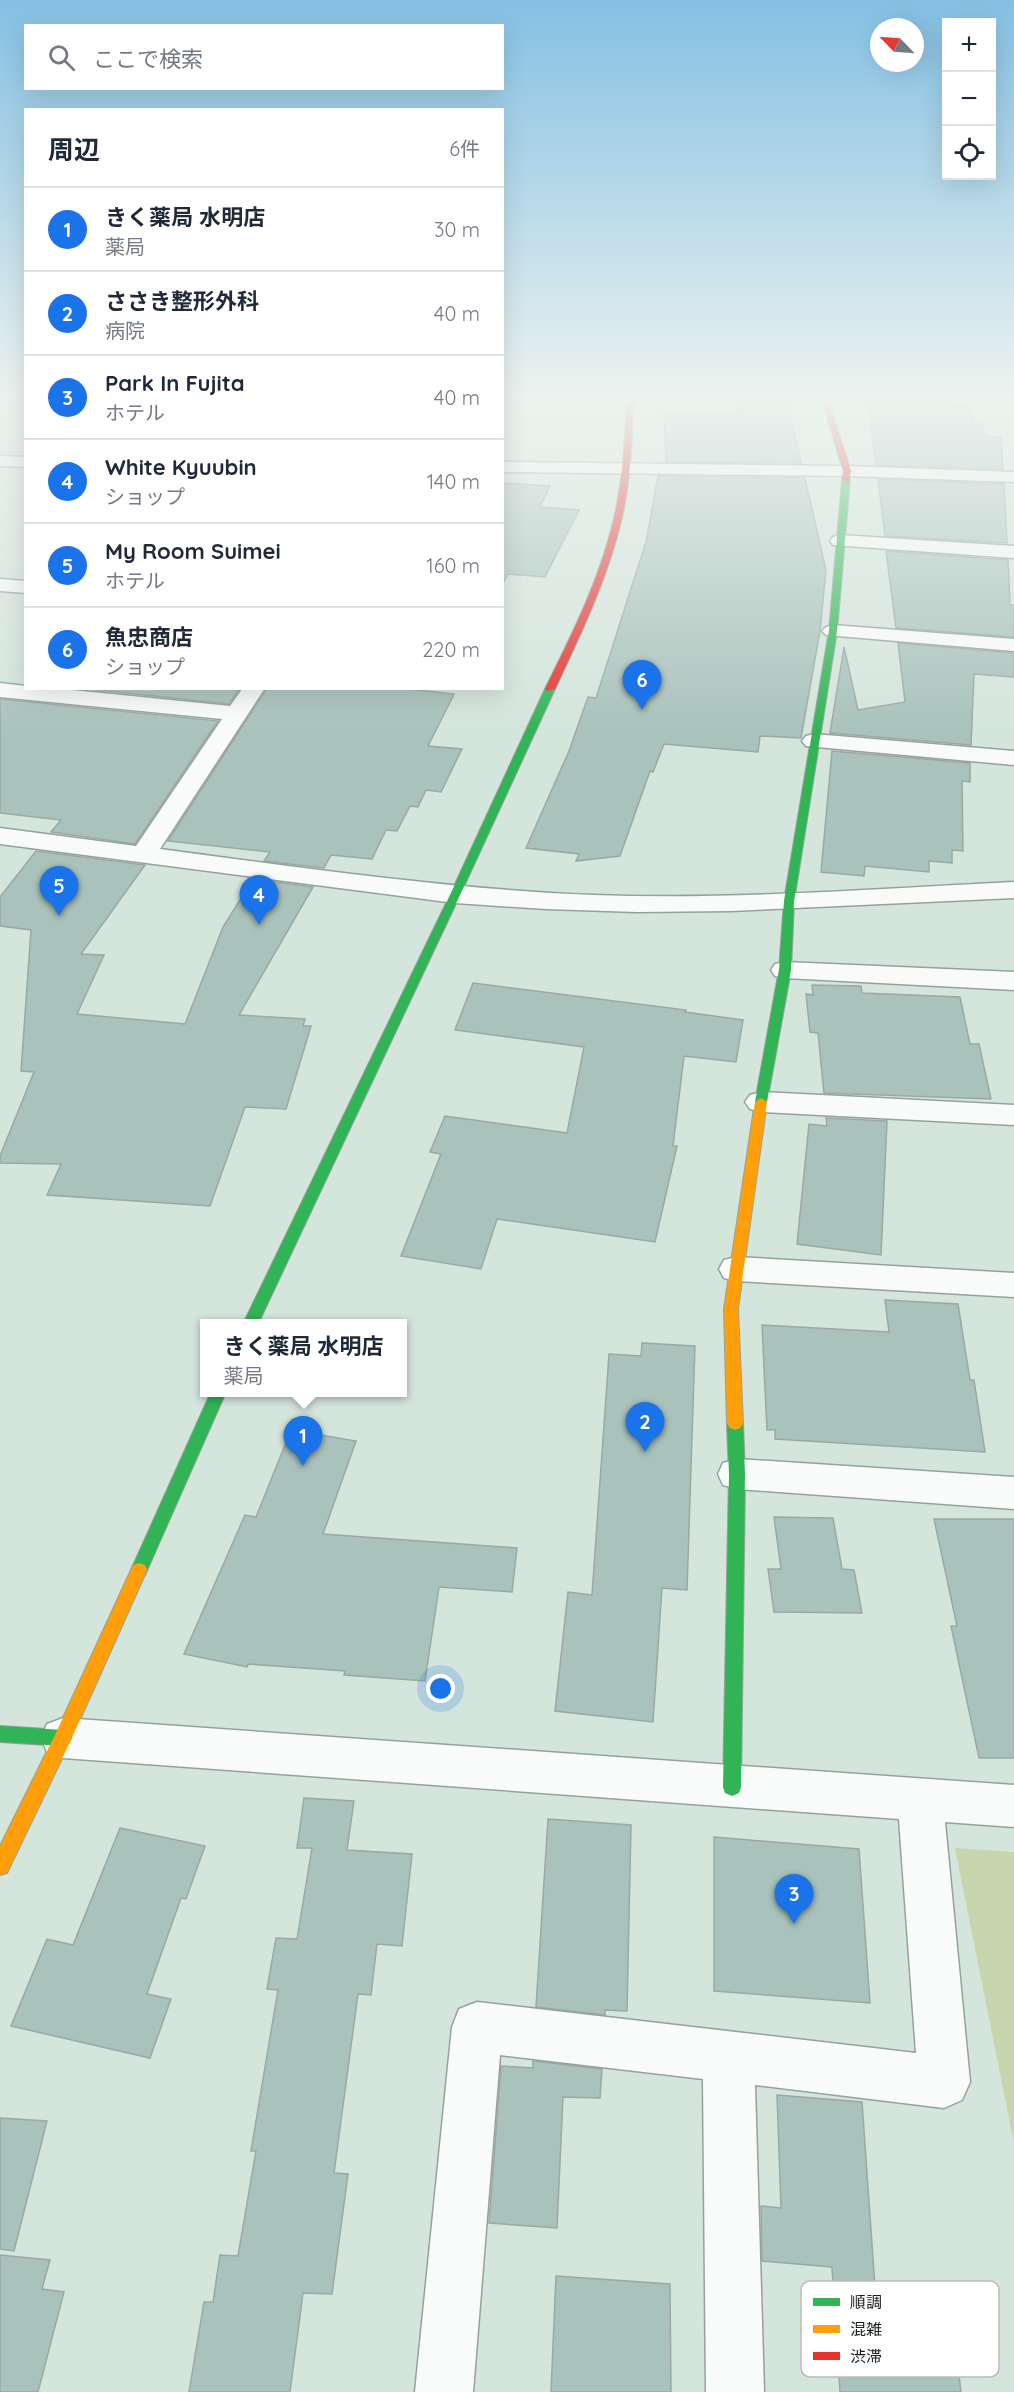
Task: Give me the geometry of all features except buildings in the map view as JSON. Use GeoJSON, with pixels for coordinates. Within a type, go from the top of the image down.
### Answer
{"type":"FeatureCollection","features":[{"type":"Feature","properties":{"kind":"street"},"geometry":{"type":"LineString","coordinates":[[252,1319],[455,895],[590,603],[619,511]]}},
{"type":"Feature","properties":{"kind":"street"},"geometry":{"type":"LineString","coordinates":[[732,1787],[737,1474],[732,1309],[761,1102],[784,970],[789,901],[833,631],[843,511]]}},
{"type":"Feature","properties":{"kind":"street"},"geometry":{"type":"LineString","coordinates":[[840,541],[1014,552]]}},
{"type":"Feature","properties":{"kind":"street"},"geometry":{"type":"LineString","coordinates":[[0,585],[24,587]]}},
{"type":"Feature","properties":{"kind":"street"},"geometry":{"type":"LineString","coordinates":[[833,631],[1014,645]]}},
{"type":"Feature","properties":{"kind":"street"},"geometry":{"type":"LineString","coordinates":[[0,690],[237,714]]}},
{"type":"Feature","properties":{"kind":"street"},"geometry":{"type":"LineString","coordinates":[[143,855],[253,690]]}},
{"type":"Feature","properties":{"kind":"street"},"geometry":{"type":"LineString","coordinates":[[814,741],[1014,758]]}},
{"type":"Feature","properties":{"kind":"street"},"geometry":{"type":"LineString","coordinates":[[0,836],[455,895],[637,904],[789,901],[1014,890]]}},
{"type":"Feature","properties":{"kind":"street"},"geometry":{"type":"LineString","coordinates":[[784,970],[1014,981]]}},
{"type":"Feature","properties":{"kind":"street"},"geometry":{"type":"LineString","coordinates":[[761,1102],[1014,1115]]}},
{"type":"Feature","properties":{"kind":"street"},"geometry":{"type":"LineString","coordinates":[[736,1269],[1014,1285]]}},
{"type":"Feature","properties":{"kind":"street"},"geometry":{"type":"LineString","coordinates":[[0,1866],[63,1738],[217,1397]]}},
{"type":"Feature","properties":{"kind":"street"},"geometry":{"type":"LineString","coordinates":[[737,1474],[1014,1493]]}},
{"type":"Feature","properties":{"kind":"street"},"geometry":{"type":"LineString","coordinates":[[0,1734],[1014,1806]]}},
{"type":"Feature","properties":{"kind":"street"},"geometry":{"type":"LineString","coordinates":[[444,2392],[477,2027],[944,2082],[920,1800]]}},
{"type":"Feature","properties":{"kind":"street"},"geometry":{"type":"LineString","coordinates":[[728,2057],[735,2392]]}},
{"type":"Feature","properties":{"kind":"green space"},"geometry":{"type":"Polygon","coordinates":[[[955,1848],[1014,1852],[1014,2143],[955,1848]]]}},
{"type":"Feature","properties":{"kind":"traffic: fast"},"geometry":{"type":"LineString","coordinates":[[761,1102],[785,970],[789,901],[833,631],[843,511]]}},
{"type":"Feature","properties":{"kind":"traffic: fast"},"geometry":{"type":"LineString","coordinates":[[252,1319],[455,895],[550,689]]}},
{"type":"Feature","properties":{"kind":"traffic: fast"},"geometry":{"type":"LineString","coordinates":[[139,1570],[217,1397]]}},
{"type":"Feature","properties":{"kind":"traffic: fast"},"geometry":{"type":"LineString","coordinates":[[732,1787],[737,1474],[735,1424]]}},
{"type":"Feature","properties":{"kind":"traffic: fast"},"geometry":{"type":"LineString","coordinates":[[0,1734],[63,1738]]}},
{"type":"Feature","properties":{"kind":"traffic: slow"},"geometry":{"type":"LineString","coordinates":[[735,1424],[731,1309],[761,1102]]}},
{"type":"Feature","properties":{"kind":"traffic: slow"},"geometry":{"type":"LineString","coordinates":[[0,1866],[63,1738],[139,1570]]}},
{"type":"Feature","properties":{"kind":"traffic: jam"},"geometry":{"type":"LineString","coordinates":[[550,689],[606,562],[619,511]]}},
{"type":"Feature","properties":{"kind":"place","name":"魚忠商店"},"geometry":{"type":"Point","coordinates":[642,710]}},
{"type":"Feature","properties":{"kind":"place","name":"My Room Suimei"},"geometry":{"type":"Point","coordinates":[59,916]}},
{"type":"Feature","properties":{"kind":"place","name":"White Kyuubin"},"geometry":{"type":"Point","coordinates":[259,925]}},
{"type":"Feature","properties":{"kind":"place","name":"ささき整形外科"},"geometry":{"type":"Point","coordinates":[645,1452]}},
{"type":"Feature","properties":{"kind":"place","name":"きく薬局 水明店"},"geometry":{"type":"Point","coordinates":[303,1466]}},
{"type":"Feature","properties":{"kind":"place","name":"Park In Fujita"},"geometry":{"type":"Point","coordinates":[794,1924]}}]}
